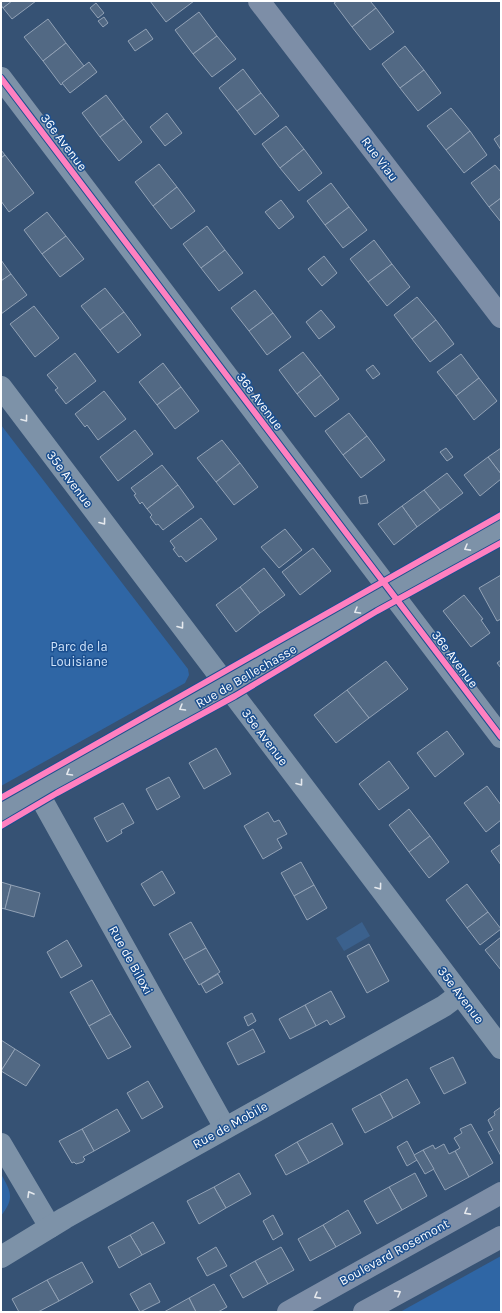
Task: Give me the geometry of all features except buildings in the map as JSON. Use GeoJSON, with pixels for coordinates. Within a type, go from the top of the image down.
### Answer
{"type":"FeatureCollection","features":[{"type":"Feature","properties":{"kind":"main road","name":"Rue Viau"},"geometry":{"type":"LineString","coordinates":[[259,1],[501,317]]}},
{"type":"Feature","properties":{"kind":"main road","name":"Boulevard Rosemont"},"geometry":{"type":"LineString","coordinates":[[288,1312],[501,1193]]}},
{"type":"Feature","properties":{"kind":"main road"},"geometry":{"type":"LineString","coordinates":[[364,1312],[501,1237]]}},
{"type":"Feature","properties":{"kind":"street","name":"36e Avenue"},"geometry":{"type":"LineString","coordinates":[[1,78],[501,737]]}},
{"type":"Feature","properties":{"kind":"street","name":"35e Avenue"},"geometry":{"type":"LineString","coordinates":[[1,388],[501,1048]]}},
{"type":"Feature","properties":{"kind":"street","name":"Rue de Bellechasse"},"geometry":{"type":"LineString","coordinates":[[1,811],[501,529]]}},
{"type":"Feature","properties":{"kind":"street","name":"Rue de Biloxi"},"geometry":{"type":"LineString","coordinates":[[37,791],[225,1128]]}},
{"type":"Feature","properties":{"kind":"street","name":"Rue de Mobile"},"geometry":{"type":"LineString","coordinates":[[1,1257],[50,1227],[444,1006],[460,994]]}},
{"type":"Feature","properties":{"kind":"street"},"geometry":{"type":"LineString","coordinates":[[1,1144],[50,1227]]}},
{"type":"Feature","properties":{"kind":"green space","name":"Parc de la Louisiane"},"geometry":{"type":"Polygon","coordinates":[[[1,425],[188,669],[189,675],[185,683],[1,786],[1,425]]]}},
{"type":"Feature","properties":{"kind":"green space"},"geometry":{"type":"Polygon","coordinates":[[[1,1174],[9,1190],[10,1200],[1,1216],[1,1174]]]}},
{"type":"Feature","properties":{"kind":"green space"},"geometry":{"type":"Polygon","coordinates":[[[501,1256],[501,1312],[400,1312],[501,1256]]]}},
{"type":"Feature","properties":{"kind":"shaded area"},"geometry":{"type":"Polygon","coordinates":[[[362,922],[370,936],[344,951],[336,938],[362,922]]]}},
{"type":"Feature","properties":{"kind":"cycle path"},"geometry":{"type":"LineString","coordinates":[[1,78],[501,737]]}},
{"type":"Feature","properties":{"kind":"cycle path"},"geometry":{"type":"LineString","coordinates":[[1,798],[501,515]]}},
{"type":"Feature","properties":{"kind":"cycle path"},"geometry":{"type":"LineString","coordinates":[[1,826],[57,793],[235,696],[377,611],[501,543]]}}]}
